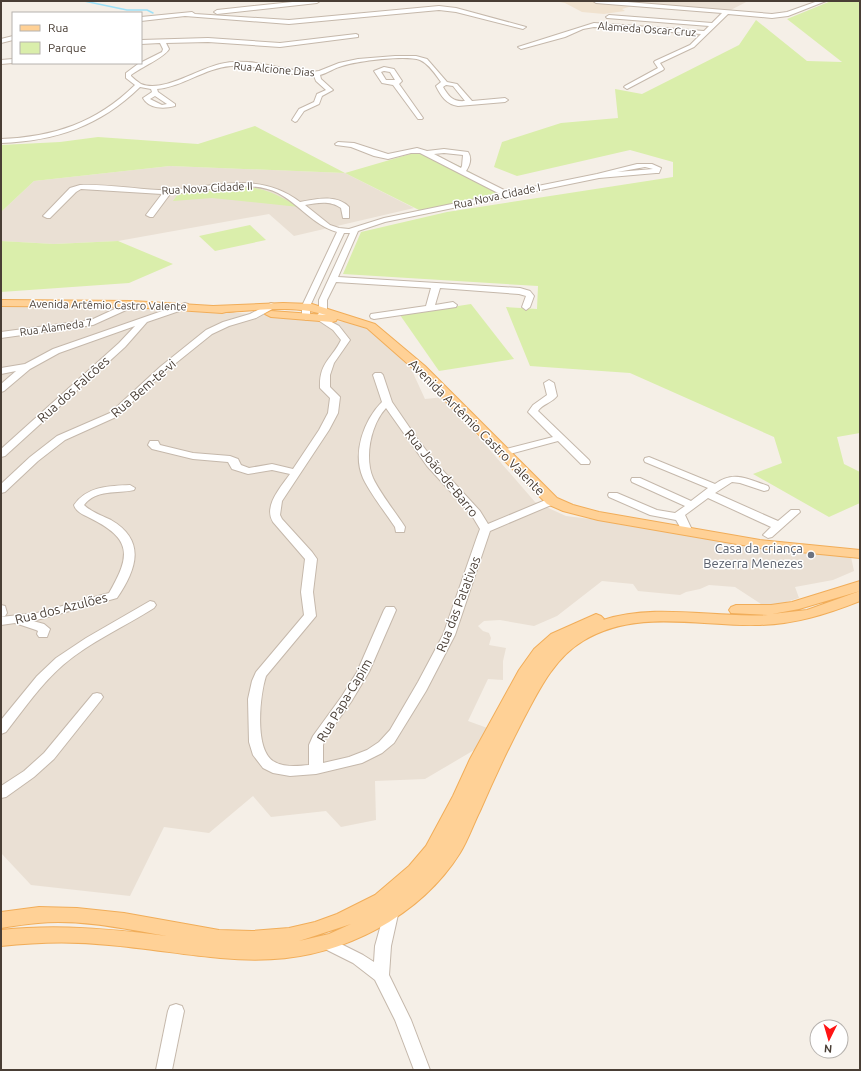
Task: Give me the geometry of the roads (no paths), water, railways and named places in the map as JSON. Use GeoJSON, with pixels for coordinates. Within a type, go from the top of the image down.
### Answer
{"type":"FeatureCollection","features":[{"type":"Feature","properties":{"kind":"main road","name":"Avenida Artêmio Castro Valente"},"geometry":{"type":"LineString","coordinates":[[1,303],[185,306],[259,313],[307,307]]}},
{"type":"Feature","properties":{"kind":"main road","name":"Avenida Artêmio Castro Valente"},"geometry":{"type":"LineString","coordinates":[[214,309],[271,306],[307,307],[322,309],[370,326],[378,331],[421,369],[541,492],[552,500],[568,508],[598,516],[687,530],[760,544],[860,554]]}},
{"type":"Feature","properties":{"kind":"main road","name":"Avenida Artêmio Castro Valente"},"geometry":{"type":"LineString","coordinates":[[824,551],[860,549]]}},
{"type":"Feature","properties":{"kind":"main road"},"geometry":{"type":"LineString","coordinates":[[1,920],[39,915],[77,916],[124,921],[219,938],[252,939],[289,936],[316,929],[344,919],[382,900],[416,871],[434,851],[462,796],[478,759],[527,670],[540,653],[556,638],[598,618],[619,612],[649,608],[739,610],[781,609],[860,586]]}},
{"type":"Feature","properties":{"kind":"main road"},"geometry":{"type":"LineString","coordinates":[[1,938],[26,935],[108,937],[244,952],[295,950],[326,943],[354,932],[392,910],[420,889],[450,853],[499,748],[533,685],[552,659],[569,642],[594,629],[634,618],[656,616],[769,620],[807,615],[860,596]]}},
{"type":"Feature","properties":{"kind":"street"},"geometry":{"type":"LineString","coordinates":[[142,19],[215,14],[317,1]]}},
{"type":"Feature","properties":{"kind":"street"},"geometry":{"type":"LineString","coordinates":[[596,1],[782,16],[823,1]]}},
{"type":"Feature","properties":{"kind":"street"},"geometry":{"type":"LineString","coordinates":[[215,14],[289,22],[439,8],[456,10],[523,27]]}},
{"type":"Feature","properties":{"kind":"street"},"geometry":{"type":"LineString","coordinates":[[627,87],[661,69],[657,62],[692,46],[726,12]]}},
{"type":"Feature","properties":{"kind":"street"},"geometry":{"type":"LineString","coordinates":[[609,17],[712,25]]}},
{"type":"Feature","properties":{"kind":"street","name":"Alameda Oscar Cruz"},"geometry":{"type":"LineString","coordinates":[[521,47],[563,36],[581,28],[594,25],[705,33]]}},
{"type":"Feature","properties":{"kind":"street"},"geometry":{"type":"LineString","coordinates":[[142,42],[163,43],[208,40],[280,44],[356,36]]}},
{"type":"Feature","properties":{"kind":"street"},"geometry":{"type":"LineString","coordinates":[[1,41],[12,38]]}},
{"type":"Feature","properties":{"kind":"street"},"geometry":{"type":"LineString","coordinates":[[1,142],[33,139],[79,126],[115,108],[138,85],[128,77],[128,74],[140,65],[164,53],[166,49],[163,43]]}},
{"type":"Feature","properties":{"kind":"street","name":"Rua Alcione Dias"},"geometry":{"type":"LineString","coordinates":[[138,85],[154,90],[173,84],[213,67],[231,64],[316,74],[339,64],[403,57],[422,59],[445,83],[457,86],[470,103]]}},
{"type":"Feature","properties":{"kind":"street"},"geometry":{"type":"LineString","coordinates":[[375,60],[384,69]]}},
{"type":"Feature","properties":{"kind":"street"},"geometry":{"type":"LineString","coordinates":[[1,62],[12,61]]}},
{"type":"Feature","properties":{"kind":"street"},"geometry":{"type":"LineString","coordinates":[[395,83],[399,80],[392,70],[384,69],[377,72],[384,82],[395,83],[420,118]]}},
{"type":"Feature","properties":{"kind":"street"},"geometry":{"type":"LineString","coordinates":[[294,120],[298,112],[317,103],[319,95],[330,90],[318,80],[316,74]]}},
{"type":"Feature","properties":{"kind":"street"},"geometry":{"type":"LineString","coordinates":[[445,83],[439,86],[451,102],[458,104],[505,100]]}},
{"type":"Feature","properties":{"kind":"street"},"geometry":{"type":"LineString","coordinates":[[338,144],[358,146],[383,156],[390,156],[411,150],[426,153],[506,194]]}},
{"type":"Feature","properties":{"kind":"street"},"geometry":{"type":"LineString","coordinates":[[426,153],[438,151],[466,152],[466,166],[462,171]]}},
{"type":"Feature","properties":{"kind":"street","name":"Rua Nova Cidade I"},"geometry":{"type":"LineString","coordinates":[[341,231],[355,230],[384,220],[506,194],[599,176],[649,172],[657,169],[652,165],[640,165],[611,171],[599,176]]}},
{"type":"Feature","properties":{"kind":"street","name":"Rua Nova Cidade II"},"geometry":{"type":"LineString","coordinates":[[48,216],[74,190],[80,187],[168,192],[236,185],[257,185],[276,189],[300,204],[326,225],[341,231]]}},
{"type":"Feature","properties":{"kind":"street"},"geometry":{"type":"LineString","coordinates":[[150,214],[168,192]]}},
{"type":"Feature","properties":{"kind":"street"},"geometry":{"type":"LineString","coordinates":[[300,204],[316,201],[336,202],[345,207],[346,216]]}},
{"type":"Feature","properties":{"kind":"street"},"geometry":{"type":"LineString","coordinates":[[322,309],[333,276],[355,230]]}},
{"type":"Feature","properties":{"kind":"street"},"geometry":{"type":"LineString","coordinates":[[316,769],[296,771],[271,767],[262,760],[256,748],[254,732],[254,703],[256,684],[260,675],[310,616],[307,592],[311,559],[280,524],[275,515],[276,500],[324,430],[333,413],[334,397],[325,388],[326,377],[332,358],[346,340],[322,309],[307,307],[341,231]]}},
{"type":"Feature","properties":{"kind":"street"},"geometry":{"type":"LineString","coordinates":[[322,273],[333,276],[436,286],[520,291],[527,293],[530,296],[526,307]]}},
{"type":"Feature","properties":{"kind":"street"},"geometry":{"type":"LineString","coordinates":[[430,308],[436,286]]}},
{"type":"Feature","properties":{"kind":"street","name":"Rua Alameda 7"},"geometry":{"type":"LineString","coordinates":[[1,335],[93,322],[132,304]]}},
{"type":"Feature","properties":{"kind":"street"},"geometry":{"type":"LineString","coordinates":[[374,316],[453,305]]}},
{"type":"Feature","properties":{"kind":"street"},"geometry":{"type":"LineString","coordinates":[[1,389],[27,367],[66,347],[143,322],[185,306]]}},
{"type":"Feature","properties":{"kind":"street","name":"Rua Bem-te-vi"},"geometry":{"type":"LineString","coordinates":[[1,490],[34,458],[61,438],[113,415],[163,369],[209,332],[226,324],[259,313],[271,306]]}},
{"type":"Feature","properties":{"kind":"street","name":"Rua dos Falcões"},"geometry":{"type":"LineString","coordinates":[[1,454],[122,345],[143,322]]}},
{"type":"Feature","properties":{"kind":"street"},"geometry":{"type":"LineString","coordinates":[[1,371],[27,367]]}},
{"type":"Feature","properties":{"kind":"street","name":"Rua João-de-Barro"},"geometry":{"type":"LineString","coordinates":[[378,375],[388,402],[431,464],[476,513],[485,529]]}},
{"type":"Feature","properties":{"kind":"street"},"geometry":{"type":"LineString","coordinates":[[549,383],[552,396],[537,405],[533,409],[533,412],[585,462]]}},
{"type":"Feature","properties":{"kind":"street"},"geometry":{"type":"LineString","coordinates":[[388,402],[376,415],[367,435],[364,469],[368,478],[400,527],[400,530]]}},
{"type":"Feature","properties":{"kind":"street"},"geometry":{"type":"LineString","coordinates":[[502,453],[559,438]]}},
{"type":"Feature","properties":{"kind":"street"},"geometry":{"type":"LineString","coordinates":[[154,443],[153,445],[156,447],[193,456],[222,458],[234,461],[236,468],[248,471],[269,467],[295,472]]}},
{"type":"Feature","properties":{"kind":"street"},"geometry":{"type":"LineString","coordinates":[[649,460],[779,526]]}},
{"type":"Feature","properties":{"kind":"street"},"geometry":{"type":"LineString","coordinates":[[680,517],[680,514],[726,481],[736,479],[764,488]]}},
{"type":"Feature","properties":{"kind":"street"},"geometry":{"type":"LineString","coordinates":[[636,480],[692,505]]}},
{"type":"Feature","properties":{"kind":"street","name":"Rua dos Azulões"},"geometry":{"type":"LineString","coordinates":[[1,621],[38,617],[113,595],[131,559],[130,546],[122,534],[111,525],[85,512],[80,508],[80,505],[84,498],[101,491],[130,488]]}},
{"type":"Feature","properties":{"kind":"street"},"geometry":{"type":"LineString","coordinates":[[613,495],[654,513],[680,517]]}},
{"type":"Feature","properties":{"kind":"street"},"geometry":{"type":"LineString","coordinates":[[485,529],[552,500]]}},
{"type":"Feature","properties":{"kind":"street"},"geometry":{"type":"LineString","coordinates":[[768,535],[795,512]]}},
{"type":"Feature","properties":{"kind":"street"},"geometry":{"type":"LineString","coordinates":[[680,517],[687,530]]}},
{"type":"Feature","properties":{"kind":"street","name":"Rua das Patativas"},"geometry":{"type":"LineString","coordinates":[[316,769],[357,759],[382,748],[390,740],[420,690],[449,634],[485,529]]}},
{"type":"Feature","properties":{"kind":"street"},"geometry":{"type":"LineString","coordinates":[[1,729],[32,689],[59,662],[71,653],[131,618],[150,605]]}},
{"type":"Feature","properties":{"kind":"street","name":"Rua Papa-Capim"},"geometry":{"type":"LineString","coordinates":[[316,769],[316,745],[320,736],[347,699],[363,672],[390,610]]}},
{"type":"Feature","properties":{"kind":"street"},"geometry":{"type":"LineString","coordinates":[[16,620],[44,629],[43,634]]}},
{"type":"Feature","properties":{"kind":"street"},"geometry":{"type":"LineString","coordinates":[[1,793],[29,774],[49,756],[97,697]]}},
{"type":"Feature","properties":{"kind":"street"},"geometry":{"type":"LineString","coordinates":[[381,975],[383,946],[392,910]]}},
{"type":"Feature","properties":{"kind":"street"},"geometry":{"type":"LineString","coordinates":[[326,943],[358,959],[381,975],[403,1020],[422,1070]]}},
{"type":"Feature","properties":{"kind":"street"},"geometry":{"type":"LineString","coordinates":[[164,1070],[176,1011]]}},
{"type":"Feature","properties":{"kind":"waterway"},"geometry":{"type":"LineString","coordinates":[[84,1],[127,10],[147,10],[153,13]]}},
{"type":"Feature","properties":{"kind":"place","name":"Casa da criança Bezerra Menezes"},"geometry":{"type":"Point","coordinates":[811,555]}}]}
